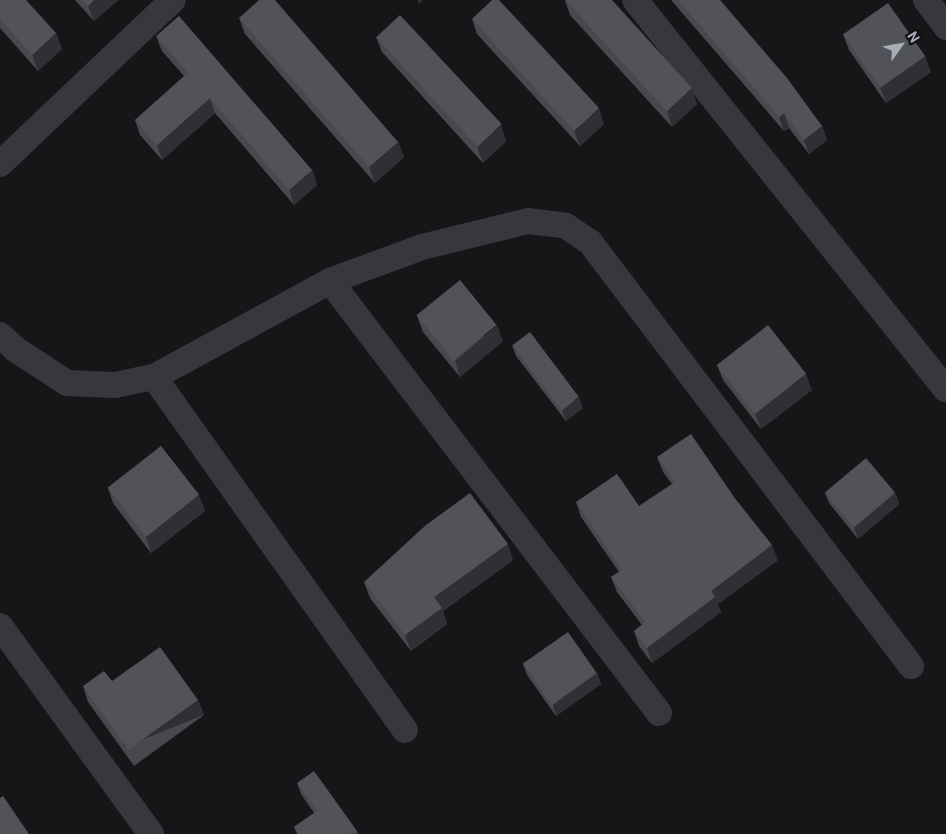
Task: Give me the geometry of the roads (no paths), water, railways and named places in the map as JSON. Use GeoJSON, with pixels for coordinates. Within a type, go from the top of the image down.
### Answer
{"type":"FeatureCollection","features":[{"type":"Feature","properties":{"kind":"street"},"geometry":{"type":"LineString","coordinates":[[635,0],[946,389]]}},
{"type":"Feature","properties":{"kind":"street"},"geometry":{"type":"LineString","coordinates":[[926,0],[946,27]]}},
{"type":"Feature","properties":{"kind":"street"},"geometry":{"type":"LineString","coordinates":[[0,164],[162,4]]}},
{"type":"Feature","properties":{"kind":"street"},"geometry":{"type":"LineString","coordinates":[[0,336],[67,383],[115,385],[154,377],[330,281],[422,247],[528,221],[566,226],[590,242],[911,666]]}},
{"type":"Feature","properties":{"kind":"street"},"geometry":{"type":"LineString","coordinates":[[330,281],[659,713]]}},
{"type":"Feature","properties":{"kind":"street"},"geometry":{"type":"LineString","coordinates":[[154,377],[405,730]]}},
{"type":"Feature","properties":{"kind":"street"},"geometry":{"type":"LineString","coordinates":[[0,626],[152,834]]}}]}
